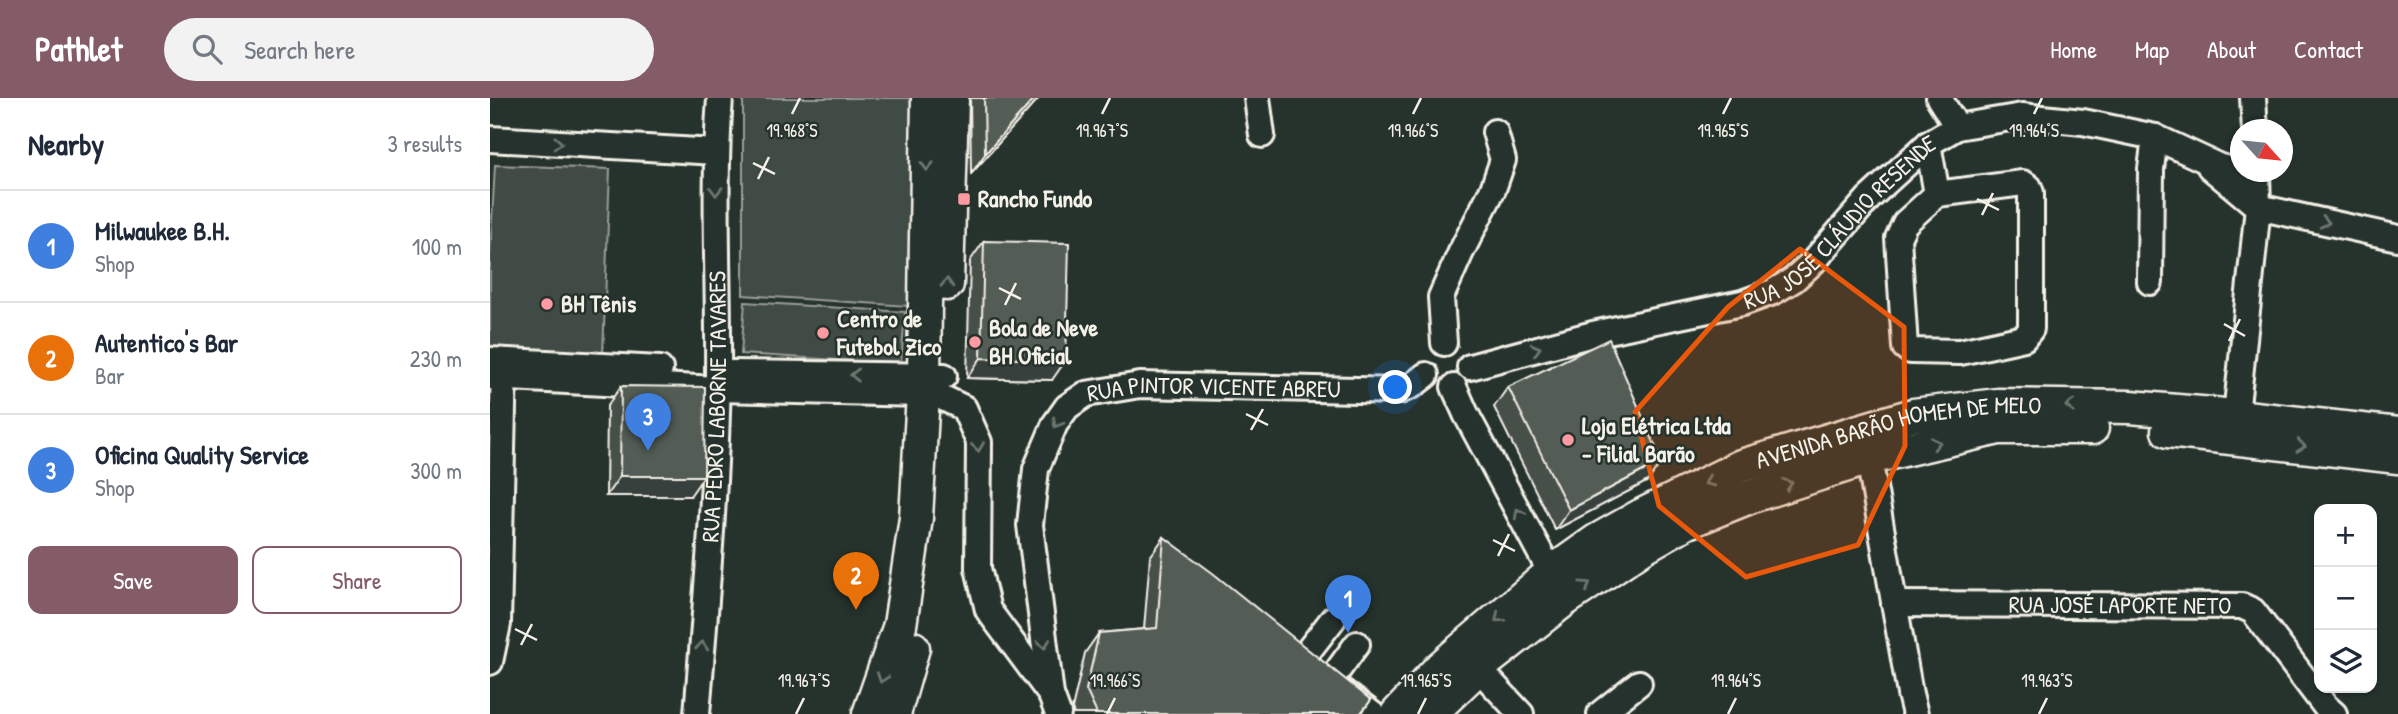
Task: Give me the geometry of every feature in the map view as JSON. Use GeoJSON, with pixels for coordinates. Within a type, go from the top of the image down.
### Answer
{"type":"FeatureCollection","features":[{"type":"Feature","properties":{"kind":"main road"},"geometry":{"type":"LineString","coordinates":[[894,714],[918,629],[929,574],[933,386],[928,98]]}},
{"type":"Feature","properties":{"kind":"main road"},"geometry":{"type":"LineString","coordinates":[[869,714],[900,625],[916,518],[933,386],[952,98]]}},
{"type":"Feature","properties":{"kind":"main road","name":"AVENIDA BARÃO HOMEM DE MELO"},"geometry":{"type":"LineString","coordinates":[[1397,714],[1441,667],[1551,573],[1596,541],[1741,466],[1913,415],[1998,405],[2130,407],[2398,457]]}},
{"type":"Feature","properties":{"kind":"main road"},"geometry":{"type":"LineString","coordinates":[[1869,458],[1885,426],[1913,415]]}},
{"type":"Feature","properties":{"kind":"main road","name":"AVENIDA BARÃO HOMEM DE MELO"},"geometry":{"type":"LineString","coordinates":[[1430,714],[1478,667],[1563,601],[1685,523],[1752,495],[1869,458],[1999,428],[2235,427],[2398,434]]}},
{"type":"Feature","properties":{"kind":"main road"},"geometry":{"type":"LineString","coordinates":[[1532,626],[1551,573]]}},
{"type":"Feature","properties":{"kind":"street","name":"RUA PEDRO LABORNE TAVARES"},"geometry":{"type":"LineString","coordinates":[[697,714],[706,604],[717,381],[716,152],[720,98]]}},
{"type":"Feature","properties":{"kind":"street"},"geometry":{"type":"LineString","coordinates":[[1257,98],[1262,135]]}},
{"type":"Feature","properties":{"kind":"street"},"geometry":{"type":"LineString","coordinates":[[1939,98],[1957,127]]}},
{"type":"Feature","properties":{"kind":"street"},"geometry":{"type":"LineString","coordinates":[[2253,98],[2254,119]]}},
{"type":"Feature","properties":{"kind":"street","name":"RUA JOSÉ CLÁUDIO RESENDE"},"geometry":{"type":"LineString","coordinates":[[1470,367],[1593,334],[1742,303],[1773,292],[1813,262],[1869,198],[1928,144],[1957,127],[2021,116],[2083,122],[2155,137],[2230,166]]}},
{"type":"Feature","properties":{"kind":"street"},"geometry":{"type":"LineString","coordinates":[[1444,343],[1441,297],[1493,189],[1503,160],[1495,132]]}},
{"type":"Feature","properties":{"kind":"street"},"geometry":{"type":"LineString","coordinates":[[2150,282],[2151,169],[2155,137]]}},
{"type":"Feature","properties":{"kind":"street"},"geometry":{"type":"LineString","coordinates":[[490,139],[716,152]]}},
{"type":"Feature","properties":{"kind":"street"},"geometry":{"type":"LineString","coordinates":[[1928,144],[1937,194]]}},
{"type":"Feature","properties":{"kind":"street"},"geometry":{"type":"LineString","coordinates":[[2235,427],[2258,207],[2244,182]]}},
{"type":"Feature","properties":{"kind":"street","name":"RUA JOSÉ CLÁUDIO RESENDE"},"geometry":{"type":"LineString","coordinates":[[2244,182],[2258,207],[2398,238]]}},
{"type":"Feature","properties":{"kind":"street"},"geometry":{"type":"LineString","coordinates":[[2023,183],[2029,187],[2031,329],[2024,338],[1961,352],[1916,352],[1905,347],[1898,238],[1905,223],[1937,194],[2023,183]]}},
{"type":"Feature","properties":{"kind":"street"},"geometry":{"type":"LineString","coordinates":[[1451,343],[1464,351],[1470,367],[1462,382],[1454,387],[1438,386],[1426,375],[1424,364],[1431,349],[1451,343]]}},
{"type":"Feature","properties":{"kind":"street"},"geometry":{"type":"LineString","coordinates":[[490,662],[498,624],[497,369],[717,381],[933,386],[964,408],[979,442],[978,568],[988,610],[1054,704]]}},
{"type":"Feature","properties":{"kind":"street","name":"RUA PINTOR VICENTE ABREU"},"geometry":{"type":"LineString","coordinates":[[1054,704],[1030,525],[1036,469],[1055,424],[1068,407],[1086,394],[1140,385],[1400,391],[1413,386],[1426,375]]}},
{"type":"Feature","properties":{"kind":"street"},"geometry":{"type":"LineString","coordinates":[[1454,387],[1551,573]]}},
{"type":"Feature","properties":{"kind":"street"},"geometry":{"type":"LineString","coordinates":[[1869,458],[1915,714]]}},
{"type":"Feature","properties":{"kind":"street","name":"RUA JOSÉ LAPORTE NETO"},"geometry":{"type":"LineString","coordinates":[[1894,604],[2242,606],[2253,611],[2334,714]]}},
{"type":"Feature","properties":{"kind":"street"},"geometry":{"type":"LineString","coordinates":[[1301,660],[1333,620]]}},
{"type":"Feature","properties":{"kind":"street"},"geometry":{"type":"LineString","coordinates":[[1280,643],[1372,714]]}},
{"type":"Feature","properties":{"kind":"street"},"geometry":{"type":"LineString","coordinates":[[1329,681],[1357,644]]}},
{"type":"Feature","properties":{"kind":"street"},"geometry":{"type":"LineString","coordinates":[[1478,667],[1521,714]]}},
{"type":"Feature","properties":{"kind":"street"},"geometry":{"type":"LineString","coordinates":[[1600,714],[1639,683]]}},
{"type":"Feature","properties":{"kind":"highlighted area"},"geometry":{"type":"Polygon","coordinates":[[[1800,249],[1904,327],[1905,446],[1858,545],[1746,577],[1659,506],[1635,412],[1728,307],[1800,249]]]}},
{"type":"Feature","properties":{"kind":"shaded area"},"geometry":{"type":"Polygon","coordinates":[[[743,98],[912,98],[908,306],[743,295],[743,98]]]}},
{"type":"Feature","properties":{"kind":"shaded area","name":"BH Tênis"},"geometry":{"type":"Polygon","coordinates":[[[495,165],[610,169],[603,355],[490,351],[490,257],[495,165]]]}},
{"type":"Feature","properties":{"kind":"shaded area","name":"Centro de Futebol Zico"},"geometry":{"type":"Polygon","coordinates":[[[745,302],[905,312],[901,364],[741,354],[745,302]]]}},
{"type":"Feature","properties":{"kind":"building"},"geometry":{"type":"Polygon","coordinates":[[[984,98],[1035,98],[985,154],[984,98]]]}},
{"type":"Feature","properties":{"kind":"building"},"geometry":{"type":"Polygon","coordinates":[[[984,241],[1069,243],[1066,360],[981,358],[984,241]]]}},
{"type":"Feature","properties":{"kind":"building"},"geometry":{"type":"Polygon","coordinates":[[[1609,339],[1662,461],[1569,510],[1508,387],[1609,339]]]}},
{"type":"Feature","properties":{"kind":"building"},"geometry":{"type":"Polygon","coordinates":[[[621,386],[705,387],[704,476],[620,476],[621,386]]]}},
{"type":"Feature","properties":{"kind":"building"},"geometry":{"type":"Polygon","coordinates":[[[1164,537],[1371,700],[1360,714],[1097,714],[1086,690],[1099,633],[1157,628],[1164,537]]]}},
{"type":"Feature","properties":{"kind":"place","name":"Rancho Fundo"},"geometry":{"type":"Point","coordinates":[964,199]}},
{"type":"Feature","properties":{"kind":"place","name":"BH Tênis"},"geometry":{"type":"Point","coordinates":[547,304]}},
{"type":"Feature","properties":{"kind":"place","name":"Centro de Futebol Zico"},"geometry":{"type":"Point","coordinates":[823,333]}},
{"type":"Feature","properties":{"kind":"place","name":"Bola de Neve BH Oficial"},"geometry":{"type":"Point","coordinates":[975,342]}},
{"type":"Feature","properties":{"kind":"place","name":"Loja Elétrica Ltda - Filial Barão"},"geometry":{"type":"Point","coordinates":[1568,440]}},
{"type":"Feature","properties":{"kind":"place","name":"Oficina Quality Service"},"geometry":{"type":"Point","coordinates":[648,451]}},
{"type":"Feature","properties":{"kind":"place","name":"Autentico's Bar"},"geometry":{"type":"Point","coordinates":[856,610]}},
{"type":"Feature","properties":{"kind":"place","name":"Milwaukee B.H."},"geometry":{"type":"Point","coordinates":[1348,633]}}]}
